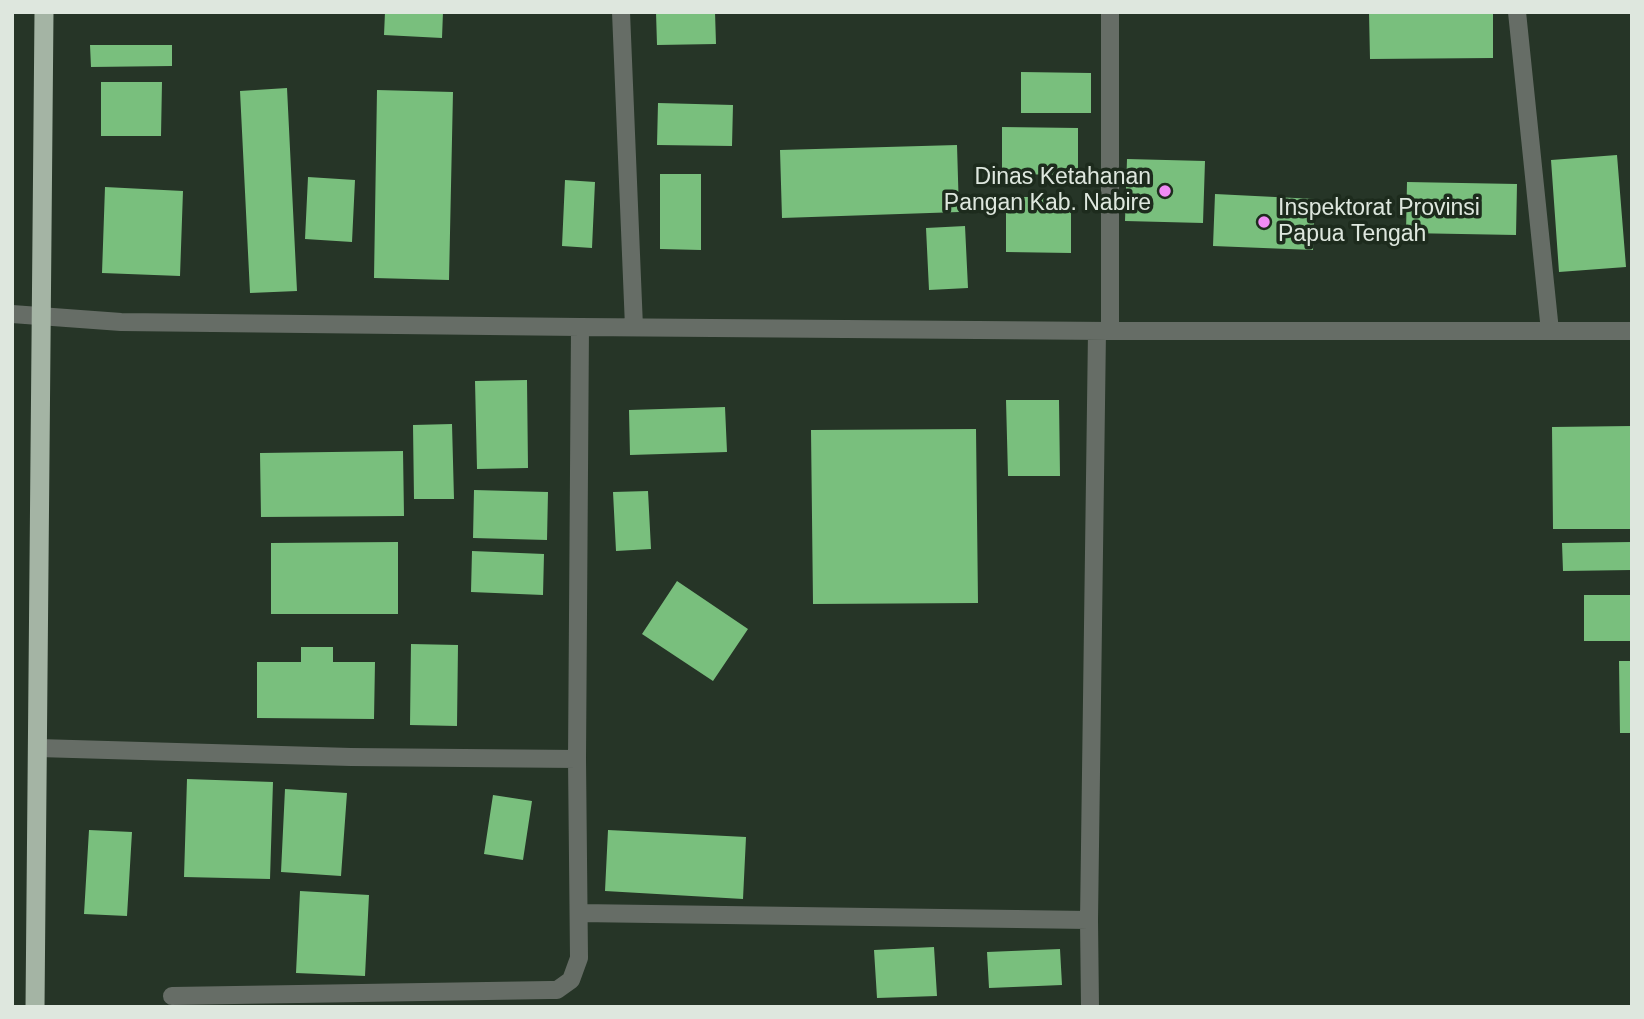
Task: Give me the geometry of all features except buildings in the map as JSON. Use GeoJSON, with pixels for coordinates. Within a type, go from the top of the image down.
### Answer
{"type":"FeatureCollection","features":[{"type":"Feature","properties":{"kind":"highway"},"geometry":{"type":"LineString","coordinates":[[35,1007],[44,12]]}},
{"type":"Feature","properties":{"kind":"street"},"geometry":{"type":"LineString","coordinates":[[621,12],[634,327]]}},
{"type":"Feature","properties":{"kind":"street"},"geometry":{"type":"LineString","coordinates":[[1090,1007],[1089,920],[1110,12]]}},
{"type":"Feature","properties":{"kind":"street"},"geometry":{"type":"LineString","coordinates":[[1517,12],[1549,331]]}},
{"type":"Feature","properties":{"kind":"street"},"geometry":{"type":"LineString","coordinates":[[12,314],[121,322],[580,327],[1632,331]]}},
{"type":"Feature","properties":{"kind":"street"},"geometry":{"type":"LineString","coordinates":[[172,996],[557,990],[565,986],[575,973],[579,958],[577,760],[580,327]]}},
{"type":"Feature","properties":{"kind":"street"},"geometry":{"type":"LineString","coordinates":[[38,748],[577,760]]}},
{"type":"Feature","properties":{"kind":"street"},"geometry":{"type":"LineString","coordinates":[[579,913],[1089,920]]}},
{"type":"Feature","properties":{"kind":"place","name":"Dinas Ketahanan Pangan Kab. Nabire"},"geometry":{"type":"Point","coordinates":[1165,191]}},
{"type":"Feature","properties":{"kind":"place","name":"Inspektorat Provinsi Papua Tengah"},"geometry":{"type":"Point","coordinates":[1264,222]}}]}
